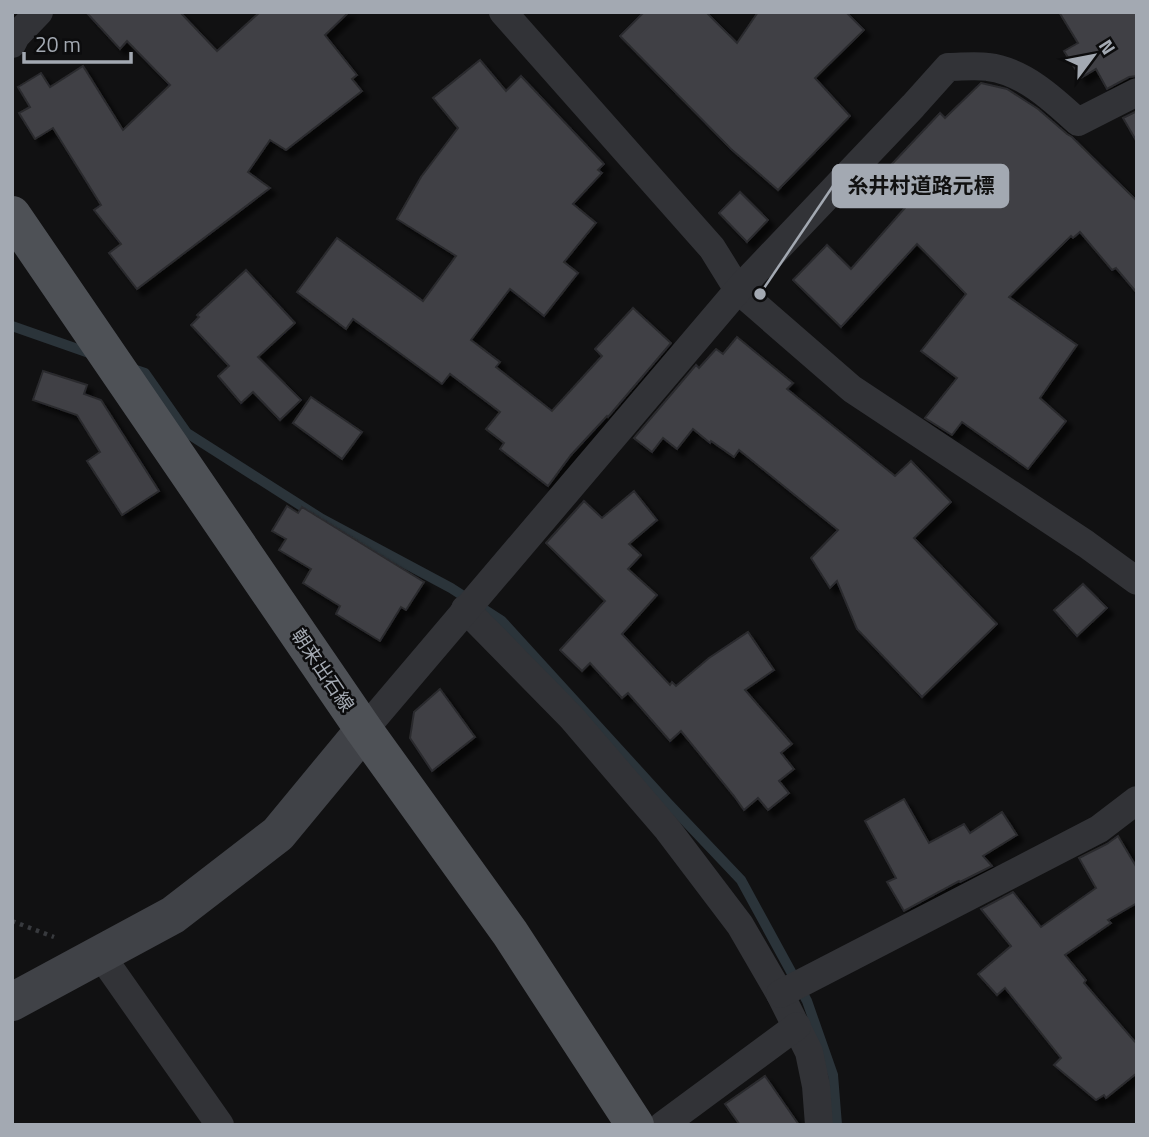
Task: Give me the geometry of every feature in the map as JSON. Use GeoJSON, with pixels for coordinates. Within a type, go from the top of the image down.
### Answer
{"type":"FeatureCollection","features":[{"type":"Feature","properties":{"kind":"main road","name":"朝来出石線"},"geometry":{"type":"LineString","coordinates":[[12,215],[364,730],[510,933],[635,1125]]}},
{"type":"Feature","properties":{"kind":"street"},"geometry":{"type":"LineString","coordinates":[[12,44],[16,36],[39,12]]}},
{"type":"Feature","properties":{"kind":"street"},"geometry":{"type":"LineString","coordinates":[[503,12],[712,248],[738,290],[852,389],[1086,544],[1137,581]]}},
{"type":"Feature","properties":{"kind":"street"},"geometry":{"type":"LineString","coordinates":[[12,1002],[173,915],[278,834],[738,290],[948,67],[989,67],[1017,75],[1040,90],[1078,122],[1137,92]]}},
{"type":"Feature","properties":{"kind":"street"},"geometry":{"type":"LineString","coordinates":[[466,609],[571,717],[668,830],[740,925],[780,994],[809,1052],[816,1086],[819,1125]]}},
{"type":"Feature","properties":{"kind":"street"},"geometry":{"type":"LineString","coordinates":[[780,994],[1099,829],[1137,800]]}},
{"type":"Feature","properties":{"kind":"street"},"geometry":{"type":"LineString","coordinates":[[100,954],[219,1125]]}},
{"type":"Feature","properties":{"kind":"street"},"geometry":{"type":"LineString","coordinates":[[663,1125],[797,1026]]}},
{"type":"Feature","properties":{"kind":"building"},"geometry":{"type":"Polygon","coordinates":[[[86,12],[180,12],[217,51],[260,12],[349,12],[325,35],[357,75],[352,79],[362,91],[286,150],[270,140],[248,172],[270,188],[137,289],[109,253],[121,244],[94,210],[101,205],[53,128],[35,139],[19,113],[30,107],[18,87],[41,73],[50,87],[83,66],[123,130],[170,85],[127,41],[120,49],[86,12]]]}},
{"type":"Feature","properties":{"kind":"building"},"geometry":{"type":"Polygon","coordinates":[[[644,12],[706,12],[737,43],[758,12],[846,12],[864,30],[815,78],[850,116],[778,190],[731,149],[620,36],[644,12]]]}},
{"type":"Feature","properties":{"kind":"building"},"geometry":{"type":"Polygon","coordinates":[[[1059,12],[1137,12],[1137,76],[1129,77],[1107,89],[1096,69],[1081,78],[1064,51],[1078,43],[1059,12]]]}},
{"type":"Feature","properties":{"kind":"building"},"geometry":{"type":"Polygon","coordinates":[[[480,60],[506,91],[521,76],[604,164],[598,170],[602,173],[573,204],[596,223],[564,262],[578,273],[544,316],[510,289],[471,340],[500,362],[496,367],[552,411],[602,356],[595,349],[633,308],[671,343],[608,417],[571,455],[548,486],[500,449],[504,443],[486,429],[500,412],[450,374],[442,384],[353,319],[346,329],[297,292],[337,238],[423,301],[456,256],[397,219],[421,177],[458,128],[433,98],[480,60]]]}},
{"type":"Feature","properties":{"kind":"building"},"geometry":{"type":"Polygon","coordinates":[[[981,83],[1007,89],[1038,109],[1072,137],[1137,201],[1137,293],[1116,268],[1112,270],[1080,232],[1073,238],[1071,236],[1009,297],[1077,345],[1040,398],[1066,421],[1028,469],[962,422],[952,435],[925,418],[957,378],[921,351],[966,294],[917,244],[841,327],[793,280],[827,245],[851,269],[919,192],[891,165],[940,113],[945,118],[981,83]]]}},
{"type":"Feature","properties":{"kind":"building"},"geometry":{"type":"Polygon","coordinates":[[[1137,111],[1137,142],[1123,118],[1137,111]]]}},
{"type":"Feature","properties":{"kind":"building"},"geometry":{"type":"Polygon","coordinates":[[[740,192],[768,220],[747,242],[719,213],[740,192]]]}},
{"type":"Feature","properties":{"kind":"building"},"geometry":{"type":"Polygon","coordinates":[[[246,270],[295,323],[258,357],[301,400],[280,420],[253,392],[241,403],[218,376],[229,366],[191,325],[199,317],[197,315],[246,270]]]}},
{"type":"Feature","properties":{"kind":"building"},"geometry":{"type":"Polygon","coordinates":[[[737,337],[793,383],[787,389],[895,476],[911,461],[951,502],[914,538],[997,624],[922,697],[857,629],[837,581],[830,588],[811,558],[838,530],[739,450],[734,457],[693,429],[677,449],[663,438],[652,452],[634,438],[696,365],[699,368],[716,349],[723,354],[737,337]]]}},
{"type":"Feature","properties":{"kind":"building"},"geometry":{"type":"Polygon","coordinates":[[[43,371],[87,385],[84,394],[101,400],[159,491],[122,515],[87,461],[100,452],[77,415],[33,400],[43,371]]]}},
{"type":"Feature","properties":{"kind":"building"},"geometry":{"type":"Polygon","coordinates":[[[311,397],[362,432],[342,459],[293,423],[311,397]]]}},
{"type":"Feature","properties":{"kind":"building"},"geometry":{"type":"Polygon","coordinates":[[[634,491],[657,520],[629,544],[641,555],[628,569],[657,595],[622,634],[670,685],[672,682],[676,686],[709,658],[748,632],[774,670],[745,690],[792,744],[781,753],[794,769],[779,781],[789,793],[768,810],[758,798],[744,810],[681,731],[670,741],[628,693],[622,698],[590,663],[582,671],[560,650],[605,601],[546,543],[584,501],[602,518],[634,491]]]}},
{"type":"Feature","properties":{"kind":"building"},"geometry":{"type":"Polygon","coordinates":[[[287,506],[298,513],[302,507],[424,582],[406,610],[401,607],[380,641],[336,614],[340,606],[303,583],[311,569],[279,550],[286,539],[272,531],[287,506]]]}},
{"type":"Feature","properties":{"kind":"building"},"geometry":{"type":"Polygon","coordinates":[[[1083,584],[1107,608],[1077,636],[1054,610],[1083,584]]]}},
{"type":"Feature","properties":{"kind":"building"},"geometry":{"type":"Polygon","coordinates":[[[440,689],[475,737],[432,771],[410,738],[414,712],[440,689]]]}},
{"type":"Feature","properties":{"kind":"building"},"geometry":{"type":"Polygon","coordinates":[[[904,799],[929,843],[964,824],[970,833],[1002,812],[1017,835],[983,856],[992,866],[904,911],[887,882],[896,878],[865,821],[904,799]]]}},
{"type":"Feature","properties":{"kind":"building"},"geometry":{"type":"Polygon","coordinates":[[[1118,836],[1137,868],[1137,903],[1108,920],[1111,923],[1065,955],[1086,980],[1084,983],[1137,1044],[1137,1073],[1106,1098],[1104,1095],[1096,1100],[1054,1065],[1061,1058],[1005,988],[997,995],[978,974],[1011,946],[981,909],[1013,892],[1041,927],[1096,888],[1079,858],[1118,836]]]}},
{"type":"Feature","properties":{"kind":"building"},"geometry":{"type":"Polygon","coordinates":[[[765,1076],[799,1125],[740,1125],[725,1104],[765,1076]]]}},
{"type":"Feature","properties":{"kind":"waterway"},"geometry":{"type":"LineString","coordinates":[[12,326],[92,354]]}},
{"type":"Feature","properties":{"kind":"waterway"},"geometry":{"type":"LineString","coordinates":[[130,368],[145,373],[187,433],[322,519],[451,588],[502,621],[741,880],[807,1001],[833,1075],[837,1125]]}},
{"type":"Feature","properties":{"kind":"place","name":"糸井村道路元標"},"geometry":{"type":"Point","coordinates":[760,294]}}]}
